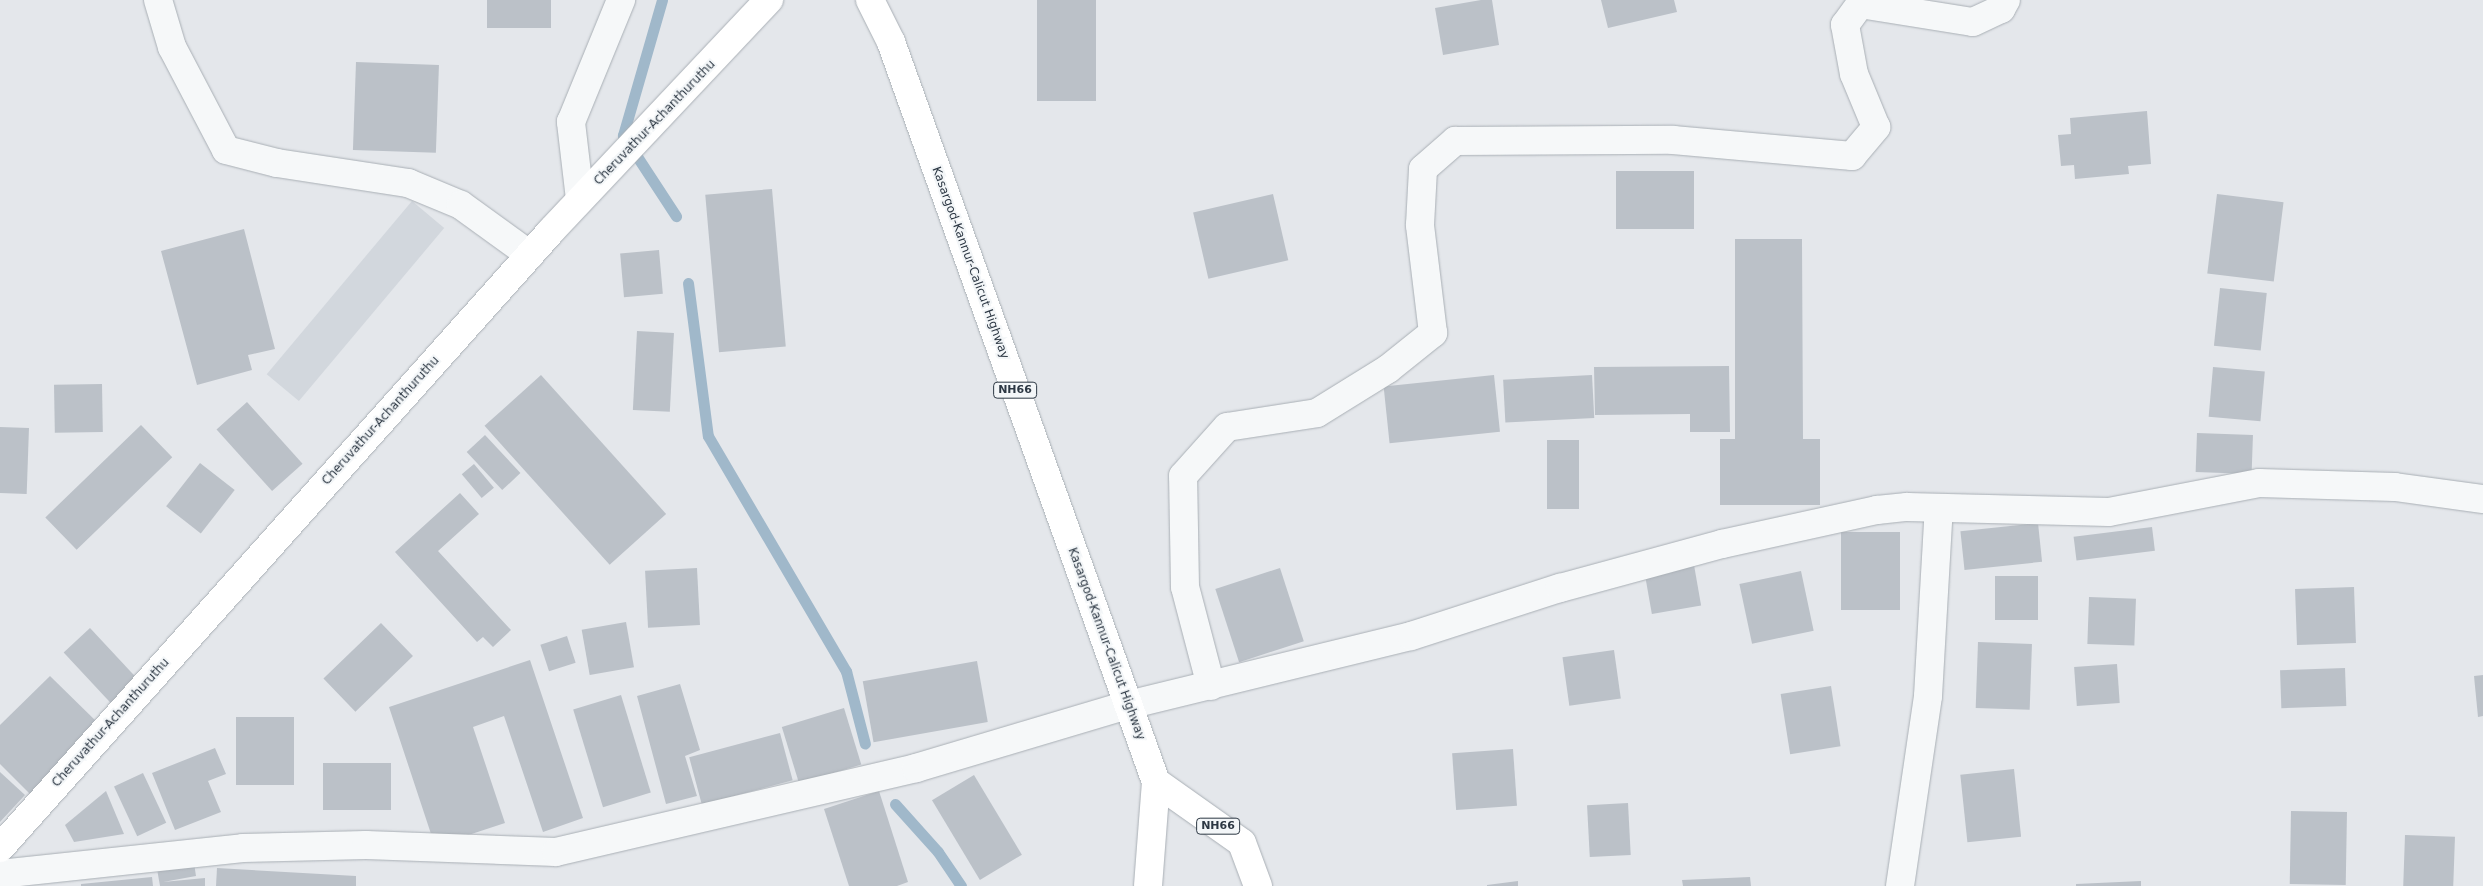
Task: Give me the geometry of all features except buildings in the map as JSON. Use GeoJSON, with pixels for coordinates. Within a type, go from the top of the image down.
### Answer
{"type":"FeatureCollection","features":[{"type":"Feature","properties":{"kind":"main road","name":"Cheruvathur-Achanthuruthu"},"geometry":{"type":"LineString","coordinates":[[0,848],[585,194],[647,128],[724,52],[769,0]]}},
{"type":"Feature","properties":{"kind":"main road","name":"Kasargod-Kannur-Calicut Highway"},"geometry":{"type":"LineString","coordinates":[[870,0],[891,42],[1156,782],[1148,886]]}},
{"type":"Feature","properties":{"kind":"main road","name":"NH66"},"geometry":{"type":"LineString","coordinates":[[1156,782],[1242,843],[1258,886]]}},
{"type":"Feature","properties":{"kind":"street"},"geometry":{"type":"LineString","coordinates":[[158,0],[172,47],[226,150],[277,163],[408,183],[461,205],[530,255]]}},
{"type":"Feature","properties":{"kind":"street"},"geometry":{"type":"LineString","coordinates":[[585,194],[571,122],[621,0]]}},
{"type":"Feature","properties":{"kind":"street"},"geometry":{"type":"LineString","coordinates":[[1211,686],[1185,587],[1183,476],[1227,427],[1318,413],[1388,369],[1433,333],[1420,225],[1423,169],[1455,141],[1673,140],[1852,156],[1876,127],[1854,74],[1845,25],[1860,4],[1973,22],[2001,9],[2006,0]]}},
{"type":"Feature","properties":{"kind":"street"},"geometry":{"type":"LineString","coordinates":[[0,874],[243,848],[366,844],[556,852],[916,768],[1128,705],[1411,636],[1560,588],[1722,544],[1877,510],[1940,508],[2109,512],[2259,483],[2395,487],[2483,499]]}},
{"type":"Feature","properties":{"kind":"street"},"geometry":{"type":"LineString","coordinates":[[1900,886],[1928,696],[1940,508]]}},
{"type":"Feature","properties":{"kind":"shaded area"},"geometry":{"type":"Polygon","coordinates":[[[412,201],[444,228],[299,401],[267,374],[412,201]]]}},
{"type":"Feature","properties":{"kind":"waterway"},"geometry":{"type":"LineString","coordinates":[[662,0],[623,135],[676,216]]}},
{"type":"Feature","properties":{"kind":"waterway"},"geometry":{"type":"LineString","coordinates":[[688,283],[708,436],[846,671],[865,744]]}},
{"type":"Feature","properties":{"kind":"waterway"},"geometry":{"type":"LineString","coordinates":[[895,804],[938,852],[961,886]]}}]}
